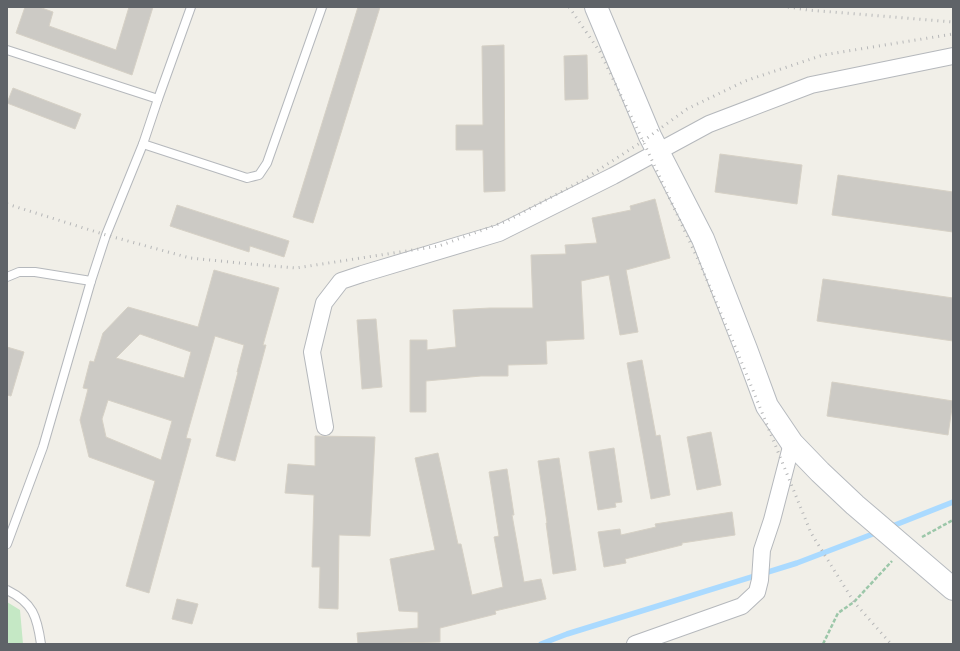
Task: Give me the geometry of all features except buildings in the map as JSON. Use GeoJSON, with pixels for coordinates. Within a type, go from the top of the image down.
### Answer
{"type":"FeatureCollection","features":[{"type":"Feature","properties":{"kind":"street"},"geometry":{"type":"LineString","coordinates":[[596,7],[650,136],[703,239],[744,341],[766,406],[792,443],[855,505],[953,589]]}},
{"type":"Feature","properties":{"kind":"street"},"geometry":{"type":"LineString","coordinates":[[325,427],[312,352],[324,304],[341,281],[499,233],[613,176],[709,124],[811,85],[953,56]]}},
{"type":"Feature","properties":{"kind":"street"},"geometry":{"type":"LineString","coordinates":[[635,644],[742,606],[756,592],[760,580],[762,550],[772,520],[792,443]]}},
{"type":"Feature","properties":{"kind":"lane"},"geometry":{"type":"LineString","coordinates":[[7,544],[43,447],[91,281],[106,236],[143,144],[191,7]]}},
{"type":"Feature","properties":{"kind":"lane"},"geometry":{"type":"LineString","coordinates":[[143,144],[247,178],[259,175],[267,163],[322,7]]}},
{"type":"Feature","properties":{"kind":"lane"},"geometry":{"type":"LineString","coordinates":[[7,50],[158,99]]}},
{"type":"Feature","properties":{"kind":"lane"},"geometry":{"type":"LineString","coordinates":[[7,277],[19,272],[35,272],[91,281]]}},
{"type":"Feature","properties":{"kind":"lane"},"geometry":{"type":"LineString","coordinates":[[7,590],[23,600],[33,611],[38,623],[41,644]]}},
{"type":"Feature","properties":{"kind":"path"},"geometry":{"type":"LineString","coordinates":[[823,644],[838,613],[854,602]]}},
{"type":"Feature","properties":{"kind":"green space"},"geometry":{"type":"Polygon","coordinates":[[[7,602],[20,610],[23,644],[7,644],[7,602]]]}},
{"type":"Feature","properties":{"kind":"waterway"},"geometry":{"type":"LineString","coordinates":[[890,527],[953,502]]}},
{"type":"Feature","properties":{"kind":"waterway"},"geometry":{"type":"LineString","coordinates":[[541,644],[567,634],[797,563],[878,532]]}},
{"type":"Feature","properties":{"kind":"railway"},"geometry":{"type":"LineString","coordinates":[[569,7],[600,52],[701,266],[811,533],[854,602],[891,644]]}},
{"type":"Feature","properties":{"kind":"railway"},"geometry":{"type":"LineString","coordinates":[[788,7],[953,22]]}},
{"type":"Feature","properties":{"kind":"railway"},"geometry":{"type":"LineString","coordinates":[[7,204],[106,235],[190,258],[250,264],[296,268],[439,246],[507,221],[583,180],[643,141],[687,109],[745,81],[823,55],[953,34]]}}]}
